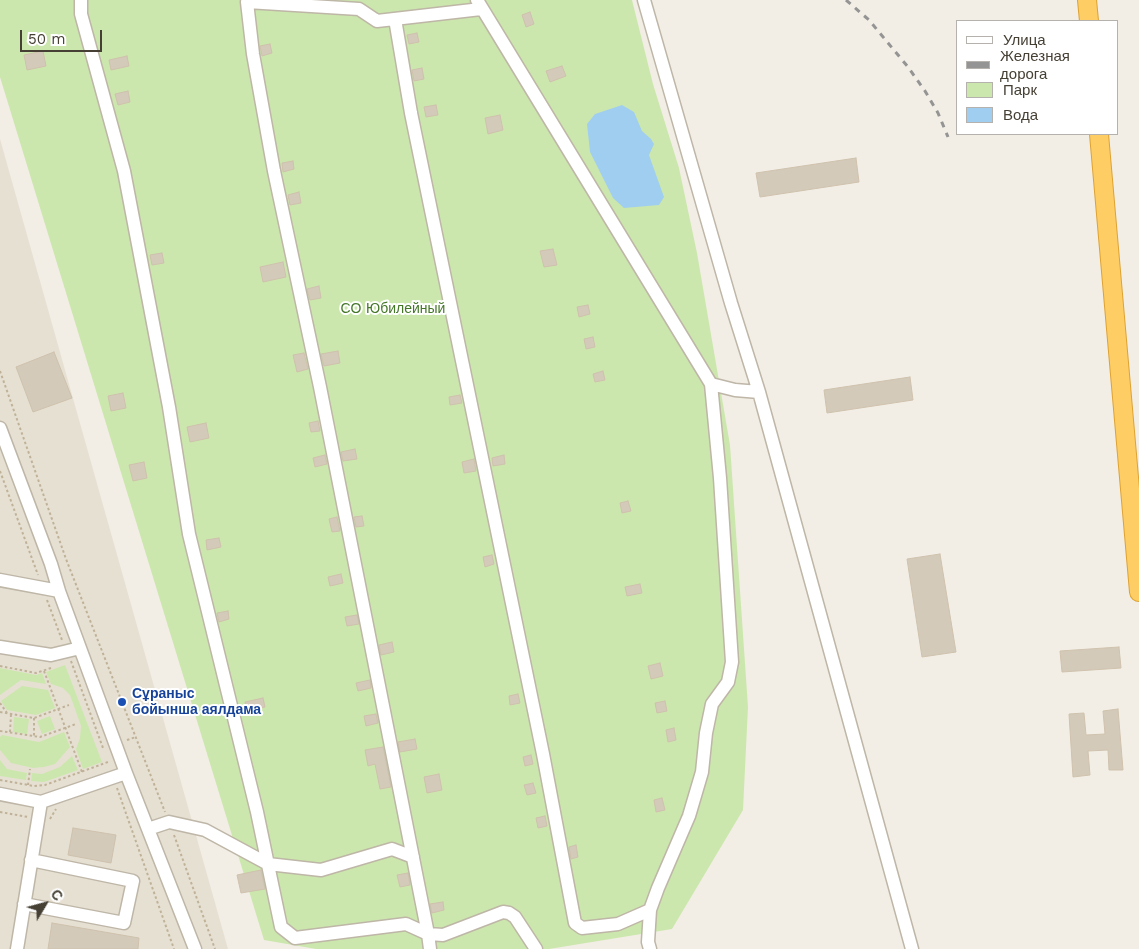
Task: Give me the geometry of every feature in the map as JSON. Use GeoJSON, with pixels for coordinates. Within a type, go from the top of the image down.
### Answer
{"type":"FeatureCollection","features":[{"type":"Feature","properties":{"kind":"highway"},"geometry":{"type":"LineString","coordinates":[[1087,0],[1089,20]]}},
{"type":"Feature","properties":{"kind":"highway"},"geometry":{"type":"LineString","coordinates":[[1099,135],[1139,592]]}},
{"type":"Feature","properties":{"kind":"lane"},"geometry":{"type":"LineString","coordinates":[[81,0],[81,14],[124,171],[168,407],[189,534],[257,812],[281,927],[295,938],[406,924],[428,934],[443,935],[503,912],[509,913],[514,917],[536,949]]}},
{"type":"Feature","properties":{"kind":"lane"},"geometry":{"type":"LineString","coordinates":[[644,0],[731,303],[759,392],[912,949]]}},
{"type":"Feature","properties":{"kind":"lane"},"geometry":{"type":"LineString","coordinates":[[430,949],[322,397],[274,171],[253,54],[247,2],[359,9],[377,21],[479,4],[711,384],[720,478],[732,662],[728,682],[712,704],[706,733],[702,772],[689,816],[650,910],[648,942],[650,949]]}},
{"type":"Feature","properties":{"kind":"lane"},"geometry":{"type":"LineString","coordinates":[[394,19],[411,113],[576,923],[582,928],[618,924],[650,910]]}},
{"type":"Feature","properties":{"kind":"lane"},"geometry":{"type":"LineString","coordinates":[[711,384],[735,390],[759,392]]}},
{"type":"Feature","properties":{"kind":"lane"},"geometry":{"type":"LineString","coordinates":[[0,428],[2,442],[51,564],[59,591],[116,745],[120,775],[148,829],[195,949]]}},
{"type":"Feature","properties":{"kind":"lane"},"geometry":{"type":"LineString","coordinates":[[0,580],[59,591]]}},
{"type":"Feature","properties":{"kind":"lane"},"geometry":{"type":"LineString","coordinates":[[0,648],[51,655],[80,648]]}},
{"type":"Feature","properties":{"kind":"lane"},"geometry":{"type":"LineString","coordinates":[[0,794],[41,802],[120,775]]}},
{"type":"Feature","properties":{"kind":"lane"},"geometry":{"type":"LineString","coordinates":[[17,949],[41,802]]}},
{"type":"Feature","properties":{"kind":"lane"},"geometry":{"type":"LineString","coordinates":[[148,829],[169,822],[205,830],[268,864],[321,870],[392,849],[413,857]]}},
{"type":"Feature","properties":{"kind":"lane"},"geometry":{"type":"LineString","coordinates":[[24,904],[124,923],[133,881],[31,860]]}},
{"type":"Feature","properties":{"kind":"path"},"geometry":{"type":"LineString","coordinates":[[0,371],[66,559],[169,822],[215,949]]}},
{"type":"Feature","properties":{"kind":"path"},"geometry":{"type":"LineString","coordinates":[[0,471],[104,750],[116,745]]}},
{"type":"Feature","properties":{"kind":"path"},"geometry":{"type":"LineString","coordinates":[[0,666],[36,673],[54,666]]}},
{"type":"Feature","properties":{"kind":"path"},"geometry":{"type":"LineString","coordinates":[[44,671],[82,772]]}},
{"type":"Feature","properties":{"kind":"path"},"geometry":{"type":"LineString","coordinates":[[0,703],[7,713]]}},
{"type":"Feature","properties":{"kind":"path"},"geometry":{"type":"LineString","coordinates":[[0,712],[34,718],[69,705]]}},
{"type":"Feature","properties":{"kind":"path"},"geometry":{"type":"LineString","coordinates":[[10,732],[11,714]]}},
{"type":"Feature","properties":{"kind":"path"},"geometry":{"type":"LineString","coordinates":[[34,718],[34,736]]}},
{"type":"Feature","properties":{"kind":"path"},"geometry":{"type":"LineString","coordinates":[[1,732],[40,737],[76,724]]}},
{"type":"Feature","properties":{"kind":"path"},"geometry":{"type":"LineString","coordinates":[[0,780],[28,785],[45,785],[108,762],[106,756]]}},
{"type":"Feature","properties":{"kind":"path"},"geometry":{"type":"LineString","coordinates":[[28,785],[30,769]]}},
{"type":"Feature","properties":{"kind":"path"},"geometry":{"type":"LineString","coordinates":[[120,775],[174,949]]}},
{"type":"Feature","properties":{"kind":"shaded area"},"geometry":{"type":"Polygon","coordinates":[[[0,139],[228,949],[0,949],[0,139]]]}},
{"type":"Feature","properties":{"kind":"green space","name":"СО Юбилейный"},"geometry":{"type":"Polygon","coordinates":[[[0,0],[632,0],[653,84],[679,168],[697,253],[730,445],[748,707],[743,810],[672,929],[549,949],[316,949],[264,940],[0,77],[0,0]]]}},
{"type":"Feature","properties":{"kind":"green space"},"geometry":{"type":"Polygon","coordinates":[[[65,665],[102,762],[83,769],[76,749],[80,738],[81,726],[70,695],[63,688],[51,684],[46,672],[65,665]]]}},
{"type":"Feature","properties":{"kind":"green space"},"geometry":{"type":"Polygon","coordinates":[[[0,668],[36,675],[42,673],[46,684],[21,680],[0,695],[0,668]]]}},
{"type":"Feature","properties":{"kind":"green space"},"geometry":{"type":"Polygon","coordinates":[[[22,686],[48,690],[55,708],[36,715],[7,710],[1,701],[22,686]]]}},
{"type":"Feature","properties":{"kind":"green space"},"geometry":{"type":"Polygon","coordinates":[[[50,716],[55,729],[42,734],[37,721],[50,716]]]}},
{"type":"Feature","properties":{"kind":"green space"},"geometry":{"type":"Polygon","coordinates":[[[14,717],[29,719],[27,734],[13,732],[14,717]]]}},
{"type":"Feature","properties":{"kind":"green space"},"geometry":{"type":"Polygon","coordinates":[[[64,732],[70,747],[55,764],[33,768],[11,763],[0,750],[0,737],[2,735],[39,742],[64,732]]]}},
{"type":"Feature","properties":{"kind":"green space"},"geometry":{"type":"Polygon","coordinates":[[[72,756],[78,770],[44,782],[31,781],[32,773],[42,774],[60,767],[72,756]]]}},
{"type":"Feature","properties":{"kind":"green space"},"geometry":{"type":"Polygon","coordinates":[[[0,760],[7,769],[27,773],[26,780],[0,776],[0,760]]]}},
{"type":"Feature","properties":{"kind":"water"},"geometry":{"type":"Polygon","coordinates":[[[622,105],[634,112],[642,131],[654,144],[649,155],[664,197],[659,205],[624,208],[613,198],[590,152],[587,124],[595,114],[622,105]]]}},
{"type":"Feature","properties":{"kind":"building"},"geometry":{"type":"Polygon","coordinates":[[[530,12],[534,24],[526,27],[522,15],[530,12]]]}},
{"type":"Feature","properties":{"kind":"building"},"geometry":{"type":"Polygon","coordinates":[[[417,33],[419,42],[409,44],[407,35],[417,33]]]}},
{"type":"Feature","properties":{"kind":"building"},"geometry":{"type":"Polygon","coordinates":[[[270,44],[272,53],[262,56],[260,46],[270,44]]]}},
{"type":"Feature","properties":{"kind":"building"},"geometry":{"type":"Polygon","coordinates":[[[43,51],[46,66],[27,70],[24,55],[43,51]]]}},
{"type":"Feature","properties":{"kind":"building"},"geometry":{"type":"Polygon","coordinates":[[[127,56],[129,66],[111,70],[109,60],[127,56]]]}},
{"type":"Feature","properties":{"kind":"building"},"geometry":{"type":"Polygon","coordinates":[[[562,66],[566,76],[550,82],[546,71],[562,66]]]}},
{"type":"Feature","properties":{"kind":"building"},"geometry":{"type":"Polygon","coordinates":[[[422,68],[424,79],[414,81],[412,70],[422,68]]]}},
{"type":"Feature","properties":{"kind":"building"},"geometry":{"type":"Polygon","coordinates":[[[128,91],[130,102],[118,105],[115,94],[128,91]]]}},
{"type":"Feature","properties":{"kind":"building"},"geometry":{"type":"Polygon","coordinates":[[[436,105],[438,115],[426,117],[424,107],[436,105]]]}},
{"type":"Feature","properties":{"kind":"building"},"geometry":{"type":"Polygon","coordinates":[[[500,115],[503,130],[488,134],[485,118],[500,115]]]}},
{"type":"Feature","properties":{"kind":"building"},"geometry":{"type":"Polygon","coordinates":[[[856,158],[859,182],[760,197],[756,173],[856,158]]]}},
{"type":"Feature","properties":{"kind":"building"},"geometry":{"type":"Polygon","coordinates":[[[293,161],[294,169],[283,172],[282,163],[293,161]]]}},
{"type":"Feature","properties":{"kind":"building"},"geometry":{"type":"Polygon","coordinates":[[[299,192],[301,203],[290,205],[288,195],[299,192]]]}},
{"type":"Feature","properties":{"kind":"building"},"geometry":{"type":"Polygon","coordinates":[[[553,249],[557,265],[544,267],[540,251],[553,249]]]}},
{"type":"Feature","properties":{"kind":"building"},"geometry":{"type":"Polygon","coordinates":[[[162,253],[164,263],[152,265],[150,255],[162,253]]]}},
{"type":"Feature","properties":{"kind":"building"},"geometry":{"type":"Polygon","coordinates":[[[283,262],[286,277],[263,282],[260,267],[283,262]]]}},
{"type":"Feature","properties":{"kind":"building"},"geometry":{"type":"Polygon","coordinates":[[[319,286],[321,298],[310,300],[307,289],[319,286]]]}},
{"type":"Feature","properties":{"kind":"building"},"geometry":{"type":"Polygon","coordinates":[[[588,305],[590,314],[579,317],[577,307],[588,305]]]}},
{"type":"Feature","properties":{"kind":"building"},"geometry":{"type":"Polygon","coordinates":[[[593,337],[595,347],[586,349],[584,339],[593,337]]]}},
{"type":"Feature","properties":{"kind":"building"},"geometry":{"type":"Polygon","coordinates":[[[338,351],[340,363],[324,366],[321,354],[338,351]]]}},
{"type":"Feature","properties":{"kind":"building"},"geometry":{"type":"Polygon","coordinates":[[[54,352],[72,398],[33,412],[16,367],[54,352]]]}},
{"type":"Feature","properties":{"kind":"building"},"geometry":{"type":"Polygon","coordinates":[[[304,353],[308,369],[297,372],[293,355],[304,353]]]}},
{"type":"Feature","properties":{"kind":"building"},"geometry":{"type":"Polygon","coordinates":[[[603,371],[605,380],[595,382],[593,374],[603,371]]]}},
{"type":"Feature","properties":{"kind":"building"},"geometry":{"type":"Polygon","coordinates":[[[910,377],[913,400],[827,413],[824,390],[910,377]]]}},
{"type":"Feature","properties":{"kind":"building"},"geometry":{"type":"Polygon","coordinates":[[[123,393],[126,408],[111,411],[108,396],[123,393]]]}},
{"type":"Feature","properties":{"kind":"building"},"geometry":{"type":"Polygon","coordinates":[[[460,395],[462,403],[450,405],[449,397],[460,395]]]}},
{"type":"Feature","properties":{"kind":"building"},"geometry":{"type":"Polygon","coordinates":[[[318,421],[320,431],[311,432],[309,423],[318,421]]]}},
{"type":"Feature","properties":{"kind":"building"},"geometry":{"type":"Polygon","coordinates":[[[206,423],[209,438],[190,442],[187,427],[206,423]]]}},
{"type":"Feature","properties":{"kind":"building"},"geometry":{"type":"Polygon","coordinates":[[[355,449],[357,459],[343,461],[341,452],[355,449]]]}},
{"type":"Feature","properties":{"kind":"building"},"geometry":{"type":"Polygon","coordinates":[[[325,455],[327,464],[315,467],[313,458],[325,455]]]}},
{"type":"Feature","properties":{"kind":"building"},"geometry":{"type":"Polygon","coordinates":[[[504,455],[505,464],[493,466],[492,458],[504,455]]]}},
{"type":"Feature","properties":{"kind":"building"},"geometry":{"type":"Polygon","coordinates":[[[474,459],[476,471],[464,473],[462,462],[474,459]]]}},
{"type":"Feature","properties":{"kind":"building"},"geometry":{"type":"Polygon","coordinates":[[[144,462],[147,478],[133,481],[129,465],[144,462]]]}},
{"type":"Feature","properties":{"kind":"building"},"geometry":{"type":"Polygon","coordinates":[[[628,501],[631,511],[622,513],[620,503],[628,501]]]}},
{"type":"Feature","properties":{"kind":"building"},"geometry":{"type":"Polygon","coordinates":[[[362,516],[364,526],[356,527],[354,517],[362,516]]]}},
{"type":"Feature","properties":{"kind":"building"},"geometry":{"type":"Polygon","coordinates":[[[337,517],[340,531],[332,532],[329,519],[337,517]]]}},
{"type":"Feature","properties":{"kind":"building"},"geometry":{"type":"Polygon","coordinates":[[[219,538],[221,547],[207,550],[206,540],[219,538]]]}},
{"type":"Feature","properties":{"kind":"building"},"geometry":{"type":"Polygon","coordinates":[[[940,554],[956,652],[922,657],[907,559],[940,554]]]}},
{"type":"Feature","properties":{"kind":"building"},"geometry":{"type":"Polygon","coordinates":[[[492,555],[494,564],[485,567],[483,557],[492,555]]]}},
{"type":"Feature","properties":{"kind":"building"},"geometry":{"type":"Polygon","coordinates":[[[341,574],[343,583],[330,586],[328,577],[341,574]]]}},
{"type":"Feature","properties":{"kind":"building"},"geometry":{"type":"Polygon","coordinates":[[[640,584],[642,593],[627,596],[625,587],[640,584]]]}},
{"type":"Feature","properties":{"kind":"building"},"geometry":{"type":"Polygon","coordinates":[[[228,611],[229,619],[219,622],[217,613],[228,611]]]}},
{"type":"Feature","properties":{"kind":"building"},"geometry":{"type":"Polygon","coordinates":[[[357,615],[359,624],[347,626],[345,617],[357,615]]]}},
{"type":"Feature","properties":{"kind":"building"},"geometry":{"type":"Polygon","coordinates":[[[392,642],[394,652],[381,655],[379,645],[392,642]]]}},
{"type":"Feature","properties":{"kind":"building"},"geometry":{"type":"Polygon","coordinates":[[[1119,647],[1121,668],[1062,672],[1060,651],[1119,647]]]}},
{"type":"Feature","properties":{"kind":"building"},"geometry":{"type":"Polygon","coordinates":[[[660,663],[663,676],[651,679],[648,666],[660,663]]]}},
{"type":"Feature","properties":{"kind":"building"},"geometry":{"type":"Polygon","coordinates":[[[370,680],[371,688],[358,691],[356,683],[370,680]]]}},
{"type":"Feature","properties":{"kind":"building"},"geometry":{"type":"Polygon","coordinates":[[[518,694],[520,703],[510,705],[509,696],[518,694]]]}},
{"type":"Feature","properties":{"kind":"building"},"geometry":{"type":"Polygon","coordinates":[[[263,698],[265,707],[247,711],[245,702],[263,698]]]}},
{"type":"Feature","properties":{"kind":"building"},"geometry":{"type":"Polygon","coordinates":[[[665,701],[667,711],[657,713],[655,703],[665,701]]]}},
{"type":"Feature","properties":{"kind":"building"},"geometry":{"type":"Polygon","coordinates":[[[1118,709],[1123,770],[1109,770],[1108,750],[1088,751],[1090,775],[1073,777],[1069,714],[1084,713],[1086,735],[1105,734],[1103,711],[1118,709]]]}},
{"type":"Feature","properties":{"kind":"building"},"geometry":{"type":"Polygon","coordinates":[[[376,714],[378,723],[366,726],[364,716],[376,714]]]}},
{"type":"Feature","properties":{"kind":"building"},"geometry":{"type":"Polygon","coordinates":[[[674,728],[676,740],[668,742],[666,730],[674,728]]]}},
{"type":"Feature","properties":{"kind":"building"},"geometry":{"type":"Polygon","coordinates":[[[415,739],[417,749],[400,752],[398,742],[415,739]]]}},
{"type":"Feature","properties":{"kind":"building"},"geometry":{"type":"Polygon","coordinates":[[[383,747],[391,787],[380,789],[375,764],[368,766],[365,750],[383,747]]]}},
{"type":"Feature","properties":{"kind":"building"},"geometry":{"type":"Polygon","coordinates":[[[531,755],[533,764],[525,766],[523,757],[531,755]]]}},
{"type":"Feature","properties":{"kind":"building"},"geometry":{"type":"Polygon","coordinates":[[[439,774],[442,790],[427,793],[424,777],[439,774]]]}},
{"type":"Feature","properties":{"kind":"building"},"geometry":{"type":"Polygon","coordinates":[[[533,783],[536,793],[527,795],[524,785],[533,783]]]}},
{"type":"Feature","properties":{"kind":"building"},"geometry":{"type":"Polygon","coordinates":[[[662,798],[665,810],[656,812],[654,800],[662,798]]]}},
{"type":"Feature","properties":{"kind":"building"},"geometry":{"type":"Polygon","coordinates":[[[545,816],[547,826],[538,828],[536,818],[545,816]]]}},
{"type":"Feature","properties":{"kind":"building"},"geometry":{"type":"Polygon","coordinates":[[[73,828],[116,835],[111,863],[68,855],[73,828]]]}},
{"type":"Feature","properties":{"kind":"building"},"geometry":{"type":"Polygon","coordinates":[[[576,845],[578,857],[571,859],[569,847],[576,845]]]}},
{"type":"Feature","properties":{"kind":"building"},"geometry":{"type":"Polygon","coordinates":[[[261,870],[265,889],[241,893],[237,875],[261,870]]]}},
{"type":"Feature","properties":{"kind":"building"},"geometry":{"type":"Polygon","coordinates":[[[408,873],[410,885],[400,887],[397,875],[408,873]]]}},
{"type":"Feature","properties":{"kind":"building"},"geometry":{"type":"Polygon","coordinates":[[[443,902],[444,910],[432,913],[430,904],[443,902]]]}},
{"type":"Feature","properties":{"kind":"building"},"geometry":{"type":"Polygon","coordinates":[[[52,923],[139,938],[138,949],[48,949],[52,923]]]}},
{"type":"Feature","properties":{"kind":"railway"},"geometry":{"type":"LineString","coordinates":[[846,0],[869,20],[908,67],[938,113],[948,137]]}},
{"type":"Feature","properties":{"kind":"place","name":"Сұраныс бойынша аялдама"},"geometry":{"type":"Point","coordinates":[122,702]}}]}
